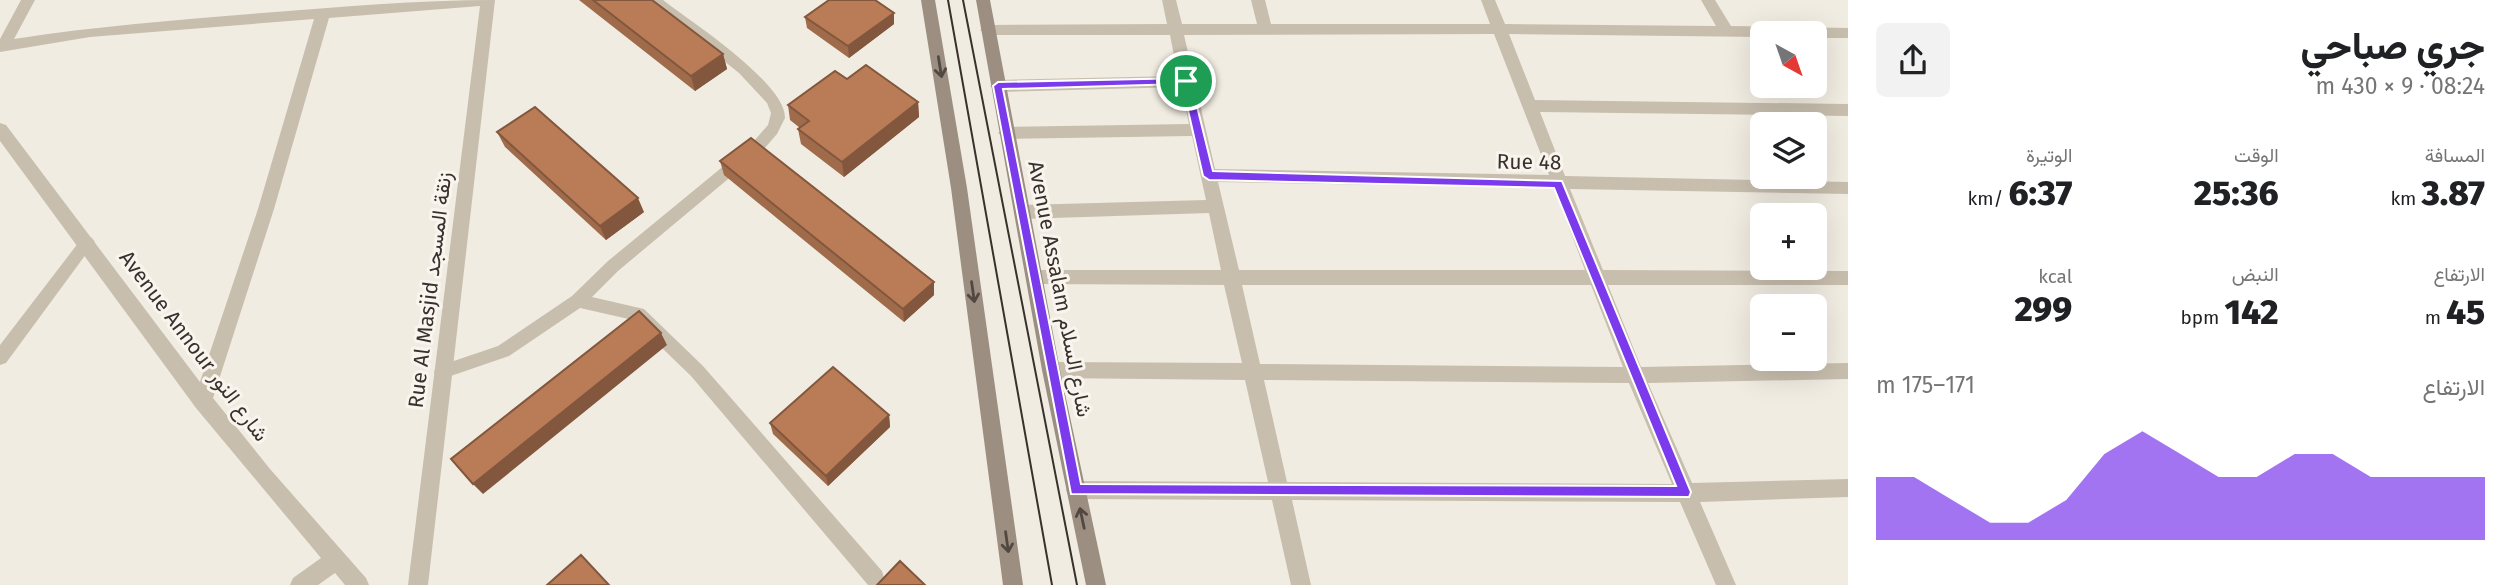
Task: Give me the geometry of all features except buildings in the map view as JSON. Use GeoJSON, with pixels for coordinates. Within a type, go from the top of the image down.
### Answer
{"type":"FeatureCollection","features":[{"type":"Feature","properties":{"kind":"main road"},"geometry":{"type":"LineString","coordinates":[[928,0],[959,188],[1013,585]]}},
{"type":"Feature","properties":{"kind":"main road","name":"Avenue Assalam شارع السلام"},"geometry":{"type":"LineString","coordinates":[[983,0],[1051,370],[1096,585]]}},
{"type":"Feature","properties":{"kind":"street"},"geometry":{"type":"LineString","coordinates":[[2,46],[28,0]]}},
{"type":"Feature","properties":{"kind":"street"},"geometry":{"type":"LineString","coordinates":[[2,46],[90,32],[323,12],[383,4],[488,0]]}},
{"type":"Feature","properties":{"kind":"street","name":"Rue Al Masjid زنقة المسجد"},"geometry":{"type":"LineString","coordinates":[[418,585],[488,0]]}},
{"type":"Feature","properties":{"kind":"street"},"geometry":{"type":"LineString","coordinates":[[1169,0],[1301,585]]}},
{"type":"Feature","properties":{"kind":"street"},"geometry":{"type":"LineString","coordinates":[[1258,0],[1265,28]]}},
{"type":"Feature","properties":{"kind":"street"},"geometry":{"type":"LineString","coordinates":[[1488,0],[1635,375],[1726,585]]}},
{"type":"Feature","properties":{"kind":"street"},"geometry":{"type":"LineString","coordinates":[[1708,0],[1727,32]]}},
{"type":"Feature","properties":{"kind":"street"},"geometry":{"type":"LineString","coordinates":[[203,402],[266,209],[323,12]]}},
{"type":"Feature","properties":{"kind":"street"},"geometry":{"type":"LineString","coordinates":[[987,30],[1265,28],[1848,33]]}},
{"type":"Feature","properties":{"kind":"street"},"geometry":{"type":"LineString","coordinates":[[998,86],[1186,81]]}},
{"type":"Feature","properties":{"kind":"street"},"geometry":{"type":"LineString","coordinates":[[1530,106],[1848,110]]}},
{"type":"Feature","properties":{"kind":"street","name":"Avenue Annour شارع النور"},"geometry":{"type":"LineString","coordinates":[[0,129],[87,242],[203,402],[359,585]]}},
{"type":"Feature","properties":{"kind":"street"},"geometry":{"type":"LineString","coordinates":[[1006,133],[1197,130]]}},
{"type":"Feature","properties":{"kind":"street","name":"Rue 48"},"geometry":{"type":"LineString","coordinates":[[1209,176],[1848,188]]}},
{"type":"Feature","properties":{"kind":"street"},"geometry":{"type":"LineString","coordinates":[[1022,212],[1216,206]]}},
{"type":"Feature","properties":{"kind":"street"},"geometry":{"type":"LineString","coordinates":[[1036,277],[1848,278]]}},
{"type":"Feature","properties":{"kind":"street"},"geometry":{"type":"LineString","coordinates":[[1051,370],[1635,375],[1848,371]]}},
{"type":"Feature","properties":{"kind":"street"},"geometry":{"type":"LineString","coordinates":[[1076,490],[1685,492],[1848,488]]}},
{"type":"Feature","properties":{"kind":"street"},"geometry":{"type":"LineString","coordinates":[[300,585],[336,560]]}},
{"type":"Feature","properties":{"kind":"lane"},"geometry":{"type":"LineString","coordinates":[[442,372],[503,351],[578,301],[613,266],[759,145],[772,131],[778,114],[774,99],[759,82],[654,0]]}},
{"type":"Feature","properties":{"kind":"lane"},"geometry":{"type":"LineString","coordinates":[[0,358],[87,242]]}},
{"type":"Feature","properties":{"kind":"lane"},"geometry":{"type":"LineString","coordinates":[[578,301],[638,314],[697,371],[875,578]]}},
{"type":"Feature","properties":{"kind":"tram line"},"geometry":{"type":"LineString","coordinates":[[948,0],[1052,585]]}},
{"type":"Feature","properties":{"kind":"tram line"},"geometry":{"type":"LineString","coordinates":[[963,0],[1077,585]]}},
{"type":"Feature","properties":{"kind":"route"},"geometry":{"type":"LineString","coordinates":[[1186,81],[1209,176],[1558,184],[1685,492],[1076,490],[998,86],[1186,81]]}}]}
